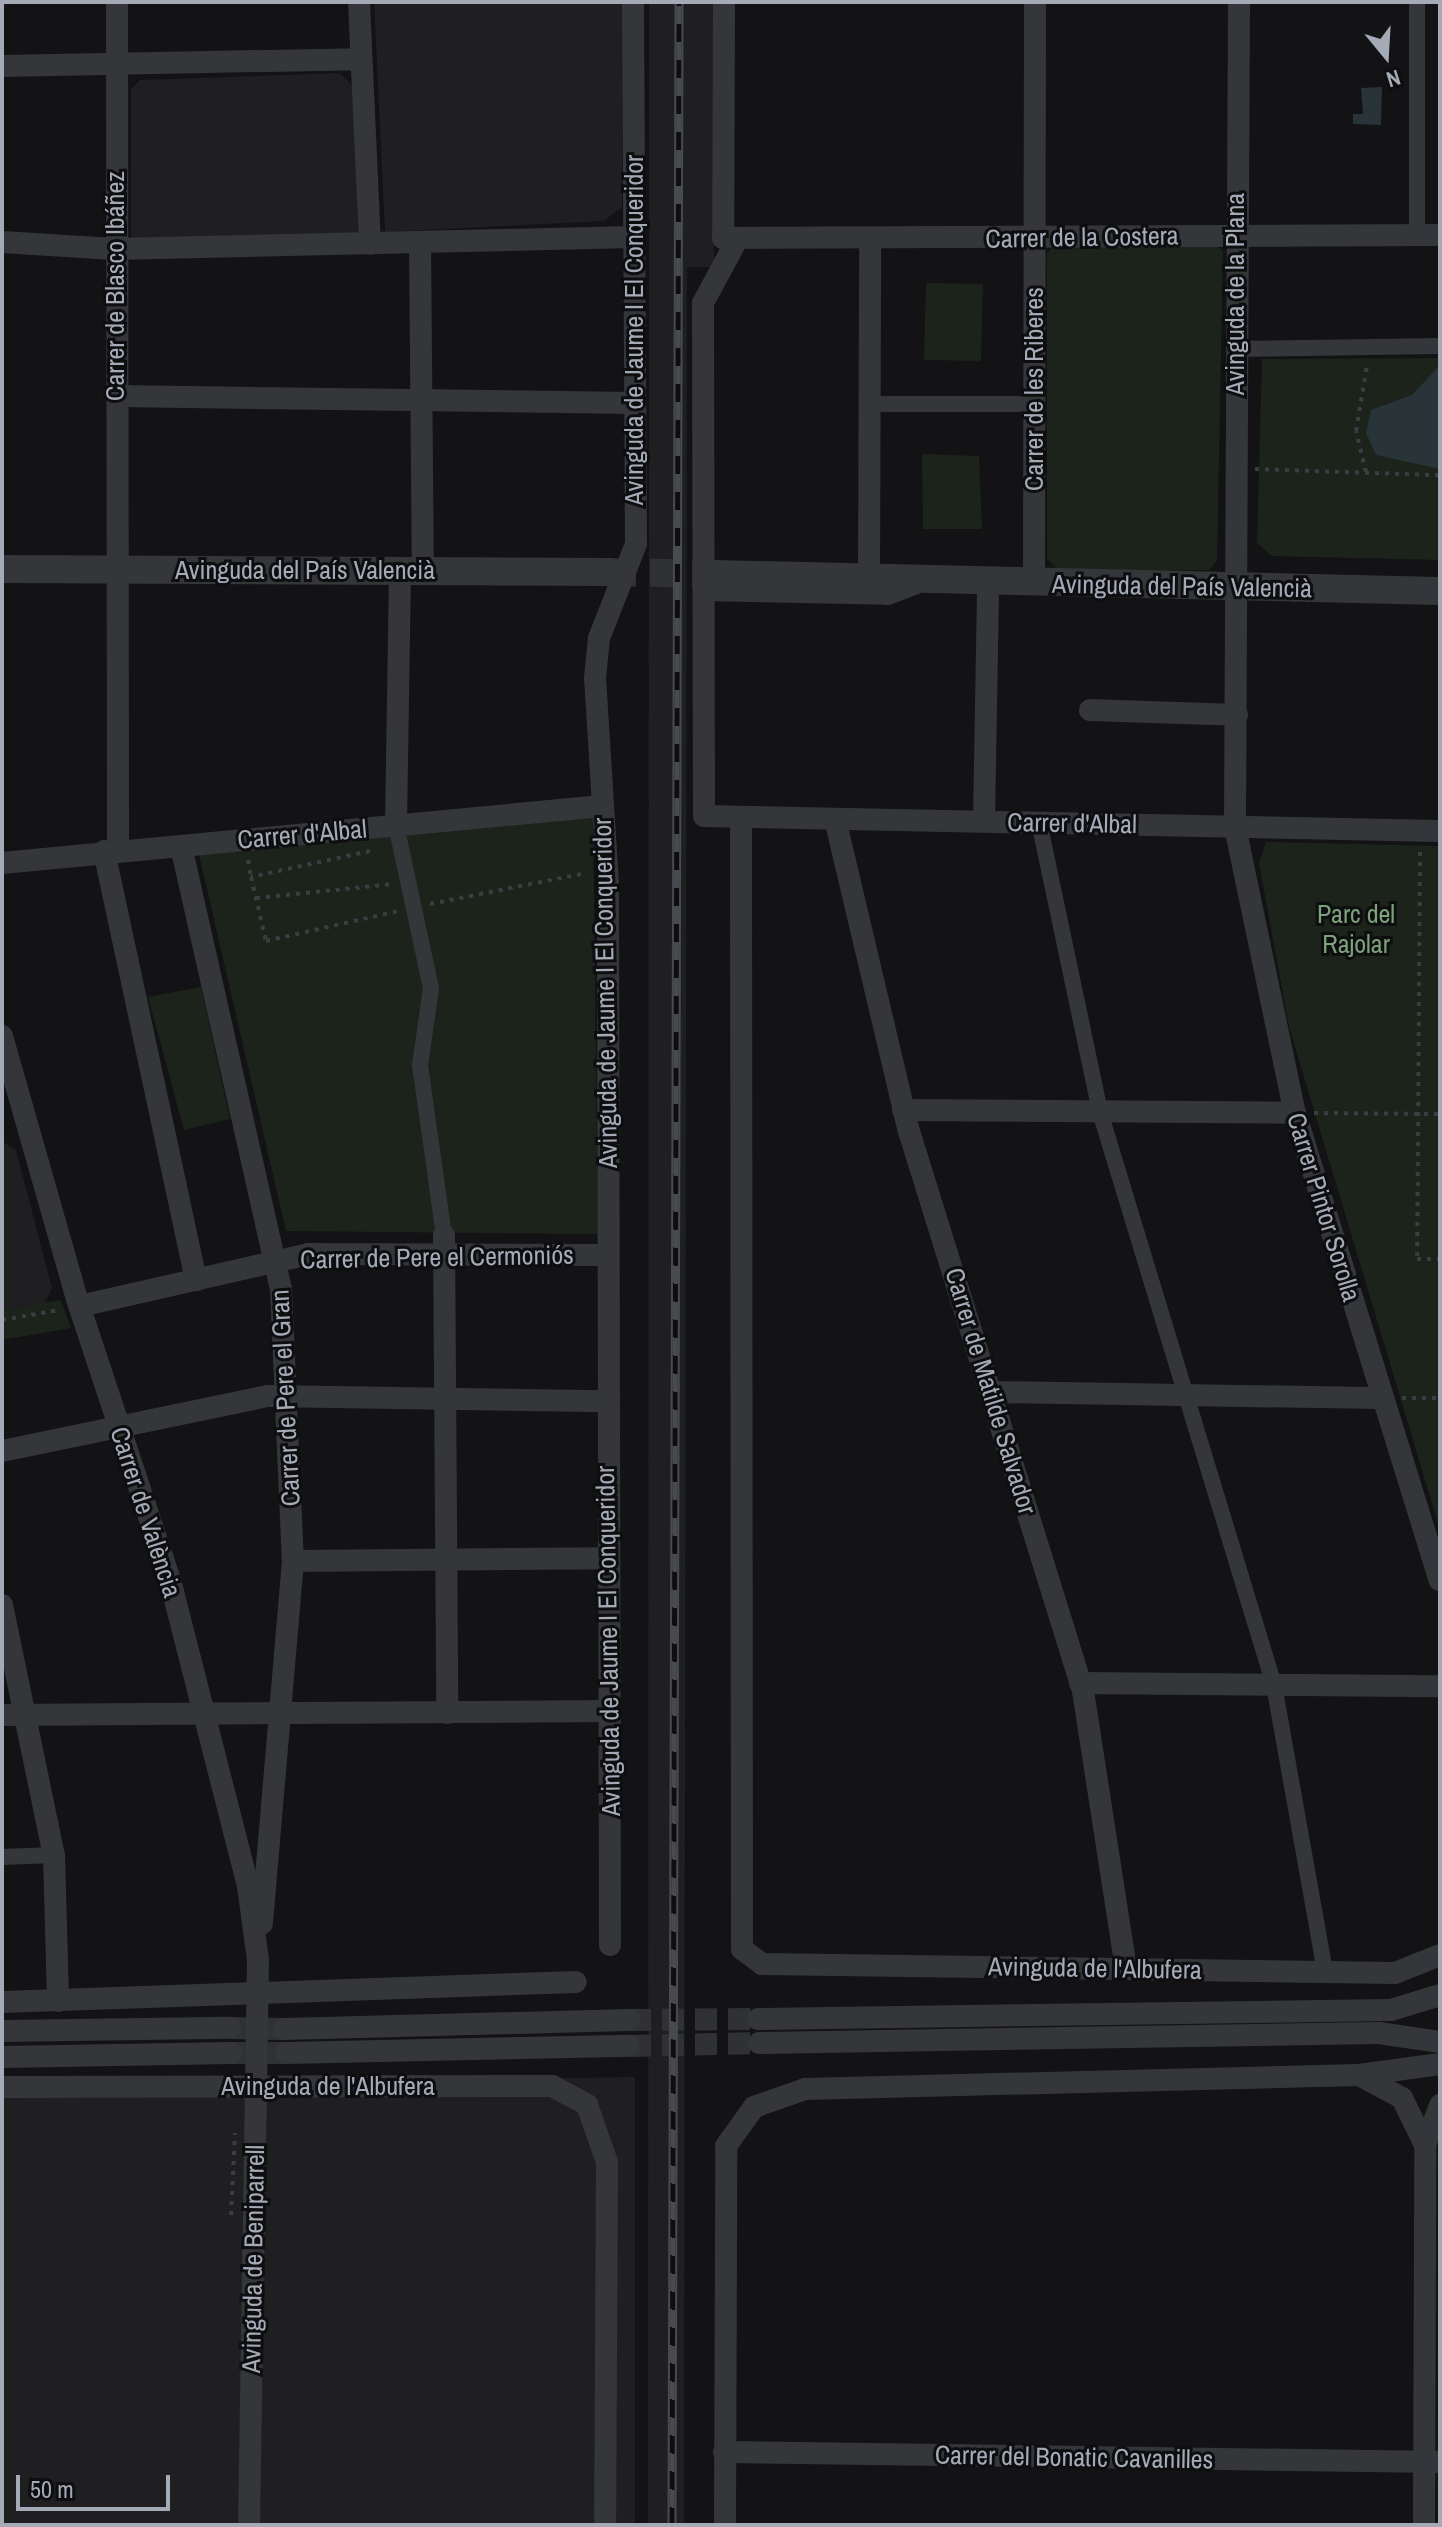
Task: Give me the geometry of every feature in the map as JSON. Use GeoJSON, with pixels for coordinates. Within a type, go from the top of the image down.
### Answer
{"type":"FeatureCollection","features":[{"type":"Feature","properties":{"kind":"street","name":"Carrer de Blasco Ibáñez"},"geometry":{"type":"LineString","coordinates":[[117,2],[111,851],[196,1280]]}},
{"type":"Feature","properties":{"kind":"street"},"geometry":{"type":"LineString","coordinates":[[359,2],[370,244]]}},
{"type":"Feature","properties":{"kind":"street","name":"Avinguda de Jaume I El Conqueridor"},"geometry":{"type":"LineString","coordinates":[[610,1945],[605,1401],[608,869],[595,678],[599,638],[636,544],[632,403],[633,2]]}},
{"type":"Feature","properties":{"kind":"street"},"geometry":{"type":"LineString","coordinates":[[709,582],[703,303],[730,238],[724,2]]}},
{"type":"Feature","properties":{"kind":"street","name":"Carrer de les Riberes"},"geometry":{"type":"LineString","coordinates":[[1034,583],[1035,2]]}},
{"type":"Feature","properties":{"kind":"street","name":"Avinguda de la Plana"},"geometry":{"type":"LineString","coordinates":[[1237,715],[1233,587],[1239,2]]}},
{"type":"Feature","properties":{"kind":"street"},"geometry":{"type":"LineString","coordinates":[[1417,2],[1417,235]]}},
{"type":"Feature","properties":{"kind":"street"},"geometry":{"type":"LineString","coordinates":[[2,66],[360,59]]}},
{"type":"Feature","properties":{"kind":"street","name":"Carrer de la Costera"},"geometry":{"type":"LineString","coordinates":[[730,238],[870,240],[1235,233],[1440,235]]}},
{"type":"Feature","properties":{"kind":"street"},"geometry":{"type":"LineString","coordinates":[[2,242],[114,249],[633,237]]}},
{"type":"Feature","properties":{"kind":"street"},"geometry":{"type":"LineString","coordinates":[[869,578],[870,240]]}},
{"type":"Feature","properties":{"kind":"street"},"geometry":{"type":"LineString","coordinates":[[420,243],[421,400],[398,835],[431,988],[420,1065],[444,1243],[447,1713]]}},
{"type":"Feature","properties":{"kind":"street"},"geometry":{"type":"LineString","coordinates":[[1234,349],[1440,346]]}},
{"type":"Feature","properties":{"kind":"street"},"geometry":{"type":"LineString","coordinates":[[116,396],[632,403]]}},
{"type":"Feature","properties":{"kind":"street"},"geometry":{"type":"LineString","coordinates":[[869,404],[1034,404]]}},
{"type":"Feature","properties":{"kind":"street","name":"Avinguda del País Valencià"},"geometry":{"type":"LineString","coordinates":[[2,569],[608,572]]}},
{"type":"Feature","properties":{"kind":"street","name":"Avinguda del País Valencià"},"geometry":{"type":"LineString","coordinates":[[709,582],[869,578],[1440,591]]}},
{"type":"Feature","properties":{"kind":"street","name":"Avinguda del País Valencià"},"geometry":{"type":"LineString","coordinates":[[709,582],[888,594],[925,580]]}},
{"type":"Feature","properties":{"kind":"street","name":"Carrer d'Albal"},"geometry":{"type":"LineString","coordinates":[[709,582],[704,816],[1430,830]]}},
{"type":"Feature","properties":{"kind":"street"},"geometry":{"type":"LineString","coordinates":[[984,821],[988,583]]}},
{"type":"Feature","properties":{"kind":"street"},"geometry":{"type":"LineString","coordinates":[[1090,710],[1237,715]]}},
{"type":"Feature","properties":{"kind":"street","name":"Carrer Pintor Sorolla"},"geometry":{"type":"LineString","coordinates":[[1237,715],[1235,827],[1295,1113],[1440,1580]]}},
{"type":"Feature","properties":{"kind":"street","name":"Carrer d'Albal"},"geometry":{"type":"LineString","coordinates":[[2,863],[181,846],[398,835],[602,806]]}},
{"type":"Feature","properties":{"kind":"street","name":"Avinguda de l'Albufera"},"geometry":{"type":"LineString","coordinates":[[741,817],[741,1937],[748,1956],[762,1964],[1395,1973],[1440,1955]]}},
{"type":"Feature","properties":{"kind":"street","name":"Carrer de Matilde Salvador"},"geometry":{"type":"LineString","coordinates":[[835,819],[903,1110],[993,1392],[1080,1683],[1126,1968]]}},
{"type":"Feature","properties":{"kind":"street"},"geometry":{"type":"LineString","coordinates":[[1039,822],[1100,1112],[1191,1395],[1274,1685],[1325,1971]]}},
{"type":"Feature","properties":{"kind":"street","name":"Carrer de Pere el Gran"},"geometry":{"type":"LineString","coordinates":[[181,846],[275,1262],[287,1396],[293,1561],[284,1716],[258,1960]]}},
{"type":"Feature","properties":{"kind":"street","name":"Carrer de València"},"geometry":{"type":"LineString","coordinates":[[2,1036],[80,1306],[208,1717],[258,1960],[256,1994]]}},
{"type":"Feature","properties":{"kind":"street"},"geometry":{"type":"LineString","coordinates":[[903,1110],[1295,1113]]}},
{"type":"Feature","properties":{"kind":"street"},"geometry":{"type":"LineString","coordinates":[[2,1119],[25,1114]]}},
{"type":"Feature","properties":{"kind":"street","name":"Carrer de Pere el Cermoniós"},"geometry":{"type":"LineString","coordinates":[[80,1306],[308,1254],[444,1243],[607,1255]]}},
{"type":"Feature","properties":{"kind":"street"},"geometry":{"type":"LineString","coordinates":[[993,1392],[1383,1398]]}},
{"type":"Feature","properties":{"kind":"street"},"geometry":{"type":"LineString","coordinates":[[2,1451],[287,1396],[605,1401]]}},
{"type":"Feature","properties":{"kind":"street"},"geometry":{"type":"LineString","coordinates":[[293,1561],[448,1563],[606,1558]]}},
{"type":"Feature","properties":{"kind":"street"},"geometry":{"type":"LineString","coordinates":[[2,1605],[28,1715],[54,1855],[58,2001]]}},
{"type":"Feature","properties":{"kind":"street"},"geometry":{"type":"LineString","coordinates":[[1080,1683],[1440,1686]]}},
{"type":"Feature","properties":{"kind":"street"},"geometry":{"type":"LineString","coordinates":[[2,1715],[208,1717],[610,1711]]}},
{"type":"Feature","properties":{"kind":"street"},"geometry":{"type":"LineString","coordinates":[[2,1857],[54,1855]]}},
{"type":"Feature","properties":{"kind":"street"},"geometry":{"type":"LineString","coordinates":[[2,2002],[576,1982]]}},
{"type":"Feature","properties":{"kind":"street","name":"Avinguda de Beniparrell"},"geometry":{"type":"LineString","coordinates":[[249,2525],[256,1994]]}},
{"type":"Feature","properties":{"kind":"street","name":"Avinguda de l'Albufera"},"geometry":{"type":"LineString","coordinates":[[758,2019],[1391,2010],[1440,1995]]}},
{"type":"Feature","properties":{"kind":"street"},"geometry":{"type":"LineString","coordinates":[[284,2029],[629,2020]]}},
{"type":"Feature","properties":{"kind":"street"},"geometry":{"type":"LineString","coordinates":[[2,2031],[230,2028]]}},
{"type":"Feature","properties":{"kind":"street"},"geometry":{"type":"LineString","coordinates":[[759,2043],[1379,2033],[1440,2042]]}},
{"type":"Feature","properties":{"kind":"street","name":"Avinguda de l'Albufera"},"geometry":{"type":"LineString","coordinates":[[286,2053],[629,2046]]}},
{"type":"Feature","properties":{"kind":"street","name":"Avinguda de l'Albufera"},"geometry":{"type":"LineString","coordinates":[[2,2057],[231,2053]]}},
{"type":"Feature","properties":{"kind":"street"},"geometry":{"type":"LineString","coordinates":[[725,2525],[726,2146],[754,2107],[805,2089],[1359,2075],[1440,2064]]}},
{"type":"Feature","properties":{"kind":"street"},"geometry":{"type":"LineString","coordinates":[[1359,2075],[1402,2098],[1425,2145]]}},
{"type":"Feature","properties":{"kind":"street","name":"Avinguda de l'Albufera"},"geometry":{"type":"LineString","coordinates":[[2,2087],[552,2086],[587,2105],[607,2162],[605,2525]]}},
{"type":"Feature","properties":{"kind":"street"},"geometry":{"type":"LineString","coordinates":[[1424,2525],[1432,2461],[1425,2145],[1440,2105]]}},
{"type":"Feature","properties":{"kind":"street","name":"Carrer del Bonatic Cavanilles"},"geometry":{"type":"LineString","coordinates":[[724,2452],[1432,2461]]}},
{"type":"Feature","properties":{"kind":"path"},"geometry":{"type":"LineString","coordinates":[[1366,472],[1356,431],[1370,348]]}},
{"type":"Feature","properties":{"kind":"path"},"geometry":{"type":"LineString","coordinates":[[1262,469],[1440,475]]}},
{"type":"Feature","properties":{"kind":"path"},"geometry":{"type":"LineString","coordinates":[[1430,830],[1418,1114],[1417,1259],[1440,1259]]}},
{"type":"Feature","properties":{"kind":"path"},"geometry":{"type":"LineString","coordinates":[[398,835],[251,877],[266,941],[608,869]]}},
{"type":"Feature","properties":{"kind":"path"},"geometry":{"type":"LineString","coordinates":[[256,898],[408,882]]}},
{"type":"Feature","properties":{"kind":"path"},"geometry":{"type":"LineString","coordinates":[[1295,1113],[1440,1114]]}},
{"type":"Feature","properties":{"kind":"path"},"geometry":{"type":"LineString","coordinates":[[2,1320],[80,1306]]}},
{"type":"Feature","properties":{"kind":"path"},"geometry":{"type":"LineString","coordinates":[[1383,1398],[1440,1398]]}},
{"type":"Feature","properties":{"kind":"shaded area"},"geometry":{"type":"Polygon","coordinates":[[[374,2],[623,2],[622,207],[604,221],[385,232],[374,2]]]}},
{"type":"Feature","properties":{"kind":"shaded area"},"geometry":{"type":"Polygon","coordinates":[[[649,2],[714,2],[714,267],[687,267],[684,2525],[648,2525],[649,2]]]}},
{"type":"Feature","properties":{"kind":"shaded area"},"geometry":{"type":"Polygon","coordinates":[[[340,73],[354,87],[358,235],[131,242],[131,89],[140,80],[340,73]]]}},
{"type":"Feature","properties":{"kind":"shaded area"},"geometry":{"type":"Polygon","coordinates":[[[1382,87],[1381,125],[1353,124],[1353,114],[1363,114],[1361,88],[1382,87]]]}},
{"type":"Feature","properties":{"kind":"shaded area"},"geometry":{"type":"Polygon","coordinates":[[[1440,365],[1440,469],[1376,455],[1366,433],[1371,410],[1412,395],[1440,365]]]}},
{"type":"Feature","properties":{"kind":"shaded area"},"geometry":{"type":"Polygon","coordinates":[[[2,1141],[16,1150],[52,1288],[44,1303],[2,1310],[2,1141]]]}},
{"type":"Feature","properties":{"kind":"shaded area"},"geometry":{"type":"Polygon","coordinates":[[[635,2077],[635,2525],[2,2525],[2,2086],[635,2077]]]}},
{"type":"Feature","properties":{"kind":"green space"},"geometry":{"type":"Polygon","coordinates":[[[1059,241],[1213,241],[1223,252],[1217,560],[1209,570],[1060,571],[1047,559],[1047,253],[1059,241]]]}},
{"type":"Feature","properties":{"kind":"green space"},"geometry":{"type":"Polygon","coordinates":[[[926,283],[983,284],[981,361],[924,360],[926,283]]]}},
{"type":"Feature","properties":{"kind":"green space"},"geometry":{"type":"Polygon","coordinates":[[[1440,358],[1440,560],[1272,556],[1257,543],[1262,359],[1440,358]]]}},
{"type":"Feature","properties":{"kind":"green space"},"geometry":{"type":"Polygon","coordinates":[[[922,454],[979,456],[982,529],[923,529],[922,454]]]}},
{"type":"Feature","properties":{"kind":"green space"},"geometry":{"type":"Polygon","coordinates":[[[593,814],[598,1234],[286,1231],[197,846],[593,814]]]}},
{"type":"Feature","properties":{"kind":"green space","name":"Parc del Rajolar"},"geometry":{"type":"Polygon","coordinates":[[[1266,842],[1440,846],[1440,1530],[1289,1027],[1259,863],[1266,842]]]}},
{"type":"Feature","properties":{"kind":"green space"},"geometry":{"type":"Polygon","coordinates":[[[201,987],[230,1119],[184,1130],[148,997],[201,987]]]}},
{"type":"Feature","properties":{"kind":"green space"},"geometry":{"type":"Polygon","coordinates":[[[61,1300],[71,1328],[2,1340],[2,1310],[61,1300]]]}},
{"type":"Feature","properties":{"kind":"tunnel"},"geometry":{"type":"LineString","coordinates":[[608,572],[715,574]]}},
{"type":"Feature","properties":{"kind":"tunnel"},"geometry":{"type":"LineString","coordinates":[[629,2020],[758,2019]]}},
{"type":"Feature","properties":{"kind":"tunnel"},"geometry":{"type":"LineString","coordinates":[[230,2028],[284,2029]]}},
{"type":"Feature","properties":{"kind":"tunnel"},"geometry":{"type":"LineString","coordinates":[[629,2046],[759,2043]]}},
{"type":"Feature","properties":{"kind":"tunnel"},"geometry":{"type":"LineString","coordinates":[[231,2053],[286,2053]]}},
{"type":"Feature","properties":{"kind":"railway"},"geometry":{"type":"LineString","coordinates":[[672,2525],[679,2]]}}]}
